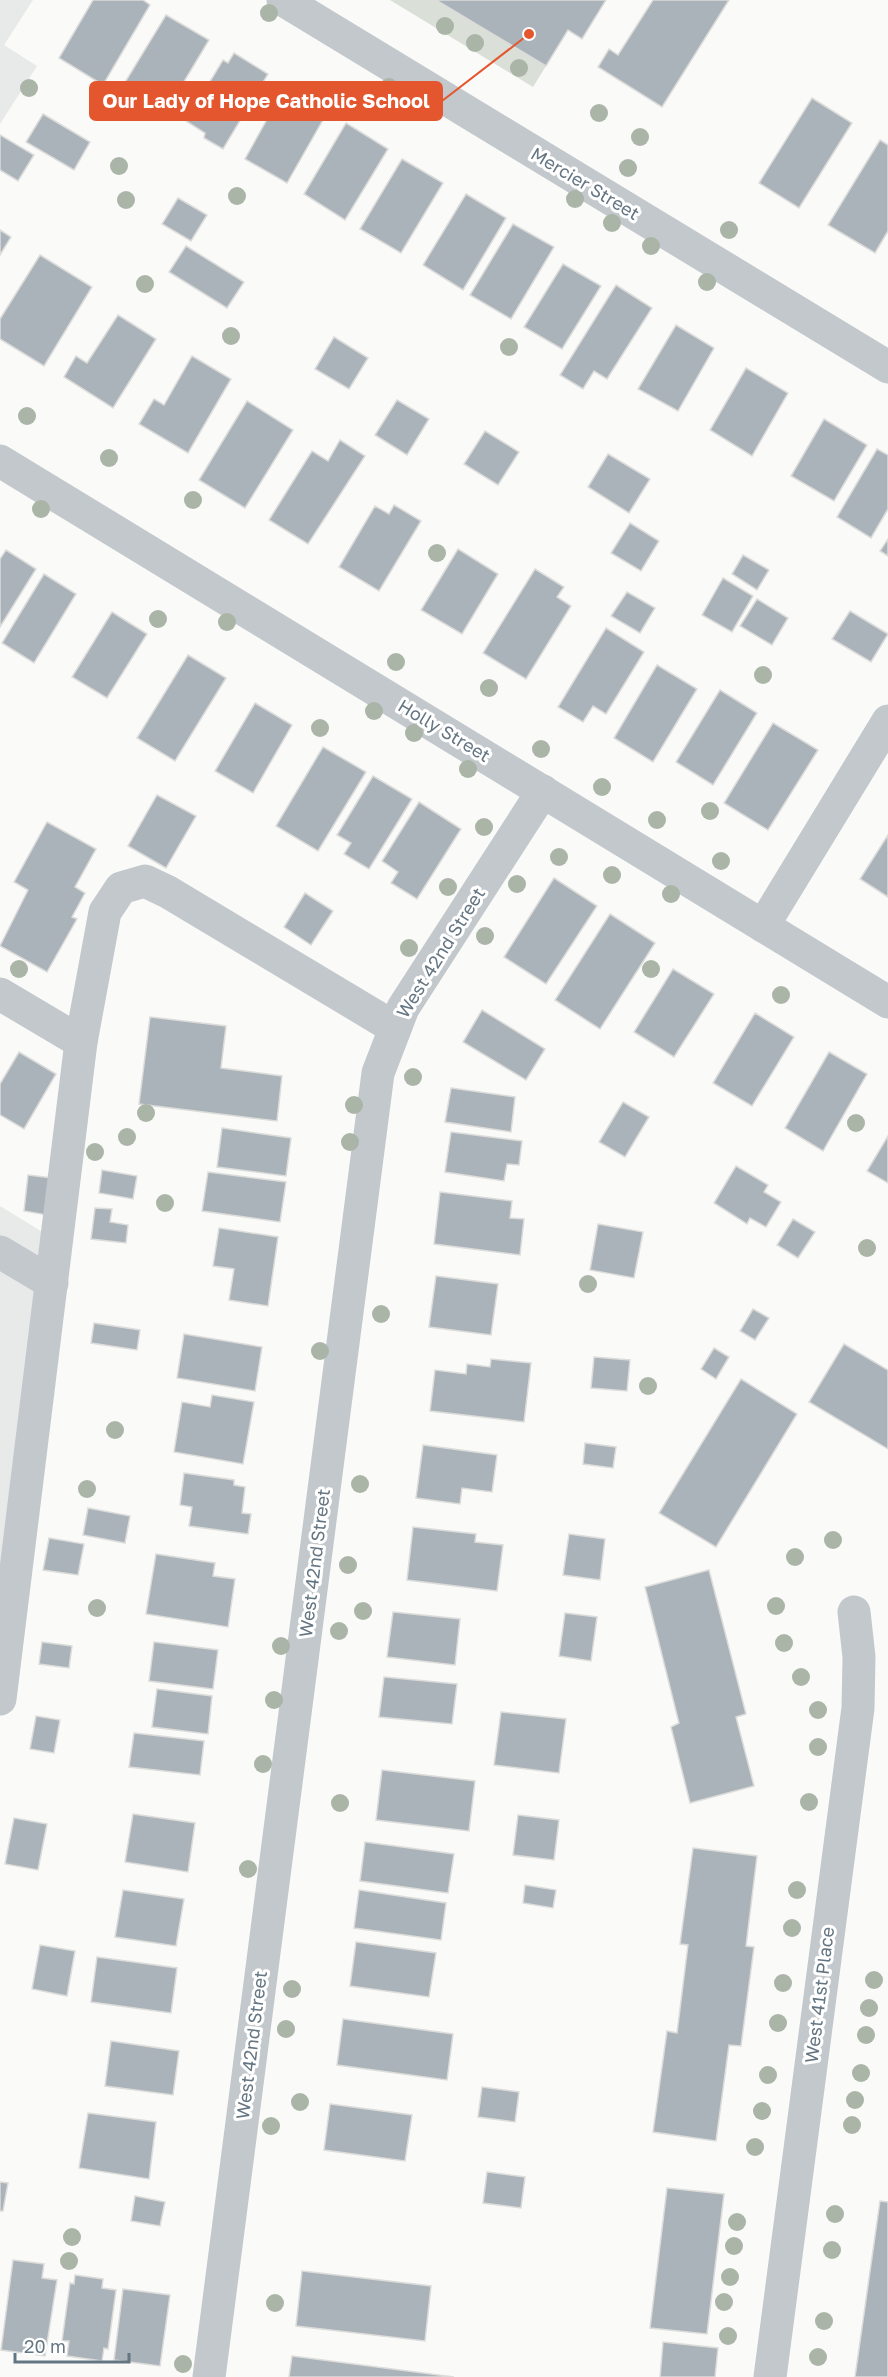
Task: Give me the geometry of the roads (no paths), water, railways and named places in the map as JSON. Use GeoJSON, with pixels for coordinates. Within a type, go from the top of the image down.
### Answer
{"type":"FeatureCollection","features":[{"type":"Feature","properties":{"kind":"street","name":"Mercier Street"},"geometry":{"type":"LineString","coordinates":[[283,0],[888,367]]}},
{"type":"Feature","properties":{"kind":"street","name":"Holly Street"},"geometry":{"type":"LineString","coordinates":[[0,461],[888,1002]]}},
{"type":"Feature","properties":{"kind":"street"},"geometry":{"type":"LineString","coordinates":[[763,926],[888,721]]}},
{"type":"Feature","properties":{"kind":"street","name":"West 42nd Street"},"geometry":{"type":"LineString","coordinates":[[209,2377],[378,1073],[403,1008],[543,792]]}},
{"type":"Feature","properties":{"kind":"street"},"geometry":{"type":"LineString","coordinates":[[0,1699],[81,1042],[105,912],[121,888],[145,881],[168,892],[395,1028]]}},
{"type":"Feature","properties":{"kind":"street"},"geometry":{"type":"LineString","coordinates":[[0,994],[81,1042]]}},
{"type":"Feature","properties":{"kind":"street"},"geometry":{"type":"LineString","coordinates":[[0,1252],[52,1283]]}},
{"type":"Feature","properties":{"kind":"street","name":"West 41st Place"},"geometry":{"type":"LineString","coordinates":[[770,2377],[858,1708],[859,1657],[854,1612]]}},
{"type":"Feature","properties":{"kind":"place","name":"Our Lady of Hope Catholic School"},"geometry":{"type":"Point","coordinates":[529,34]}}]}
